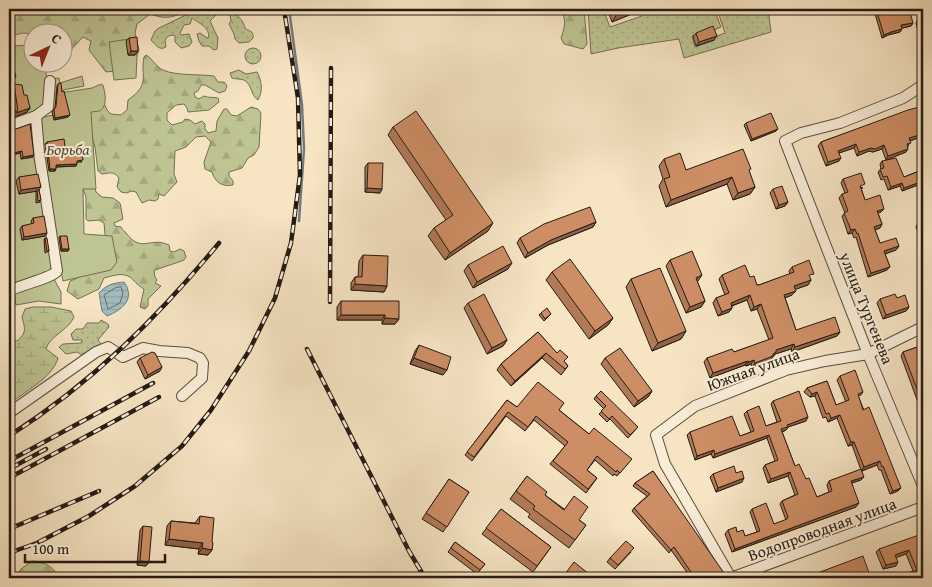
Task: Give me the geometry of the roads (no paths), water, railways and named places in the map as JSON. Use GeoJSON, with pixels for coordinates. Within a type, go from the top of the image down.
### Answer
{"type":"FeatureCollection","features":[{"type":"Feature","properties":{"kind":"street"},"geometry":{"type":"LineString","coordinates":[[9,126],[36,116],[48,108],[50,81]]}},
{"type":"Feature","properties":{"kind":"street","name":"улица Тургенева"},"geometry":{"type":"LineString","coordinates":[[923,86],[903,98],[840,123],[801,133],[785,141],[868,354],[923,486]]}},
{"type":"Feature","properties":{"kind":"street"},"geometry":{"type":"LineString","coordinates":[[9,291],[51,276],[57,271],[36,116]]}},
{"type":"Feature","properties":{"kind":"street","name":"Южная улица"},"geometry":{"type":"LineString","coordinates":[[731,578],[665,464],[656,435],[695,406],[786,370],[868,354],[923,327]]}},
{"type":"Feature","properties":{"kind":"street"},"geometry":{"type":"LineString","coordinates":[[9,413],[96,352],[108,347],[123,357],[143,348],[188,353],[200,358],[203,364],[202,378],[182,396]]}},
{"type":"Feature","properties":{"kind":"street","name":"Водопроводная улица"},"geometry":{"type":"LineString","coordinates":[[731,578],[912,513],[923,507]]}},
{"type":"Feature","properties":{"kind":"water"},"geometry":{"type":"Polygon","coordinates":[[[124,282],[129,294],[126,303],[118,311],[107,316],[102,311],[99,293],[110,285],[124,282]]]}},
{"type":"Feature","properties":{"kind":"waterway"},"geometry":{"type":"LineString","coordinates":[[289,9],[302,105],[304,149],[299,221]]}},
{"type":"Feature","properties":{"kind":"railway"},"geometry":{"type":"LineString","coordinates":[[9,553],[37,543],[89,516],[135,486],[182,446],[211,410],[249,351],[275,298],[291,243],[300,175],[298,98],[284,9]]}},
{"type":"Feature","properties":{"kind":"railway"},"geometry":{"type":"LineString","coordinates":[[330,302],[331,68]]}},
{"type":"Feature","properties":{"kind":"railway"},"geometry":{"type":"LineString","coordinates":[[9,436],[68,394],[122,348],[172,297],[219,243]]}},
{"type":"Feature","properties":{"kind":"railway"},"geometry":{"type":"LineString","coordinates":[[307,349],[409,551],[425,578]]}},
{"type":"Feature","properties":{"kind":"railway"},"geometry":{"type":"LineString","coordinates":[[9,461],[153,383]]}},
{"type":"Feature","properties":{"kind":"railway"},"geometry":{"type":"LineString","coordinates":[[9,478],[159,397]]}},
{"type":"Feature","properties":{"kind":"railway"},"geometry":{"type":"LineString","coordinates":[[11,468],[46,449]]}},
{"type":"Feature","properties":{"kind":"railway"},"geometry":{"type":"LineString","coordinates":[[9,529],[99,491]]}},
{"type":"Feature","properties":{"kind":"park label","name":"Борьба"},"geometry":{"type":"Point","coordinates":[68,149]}}]}
